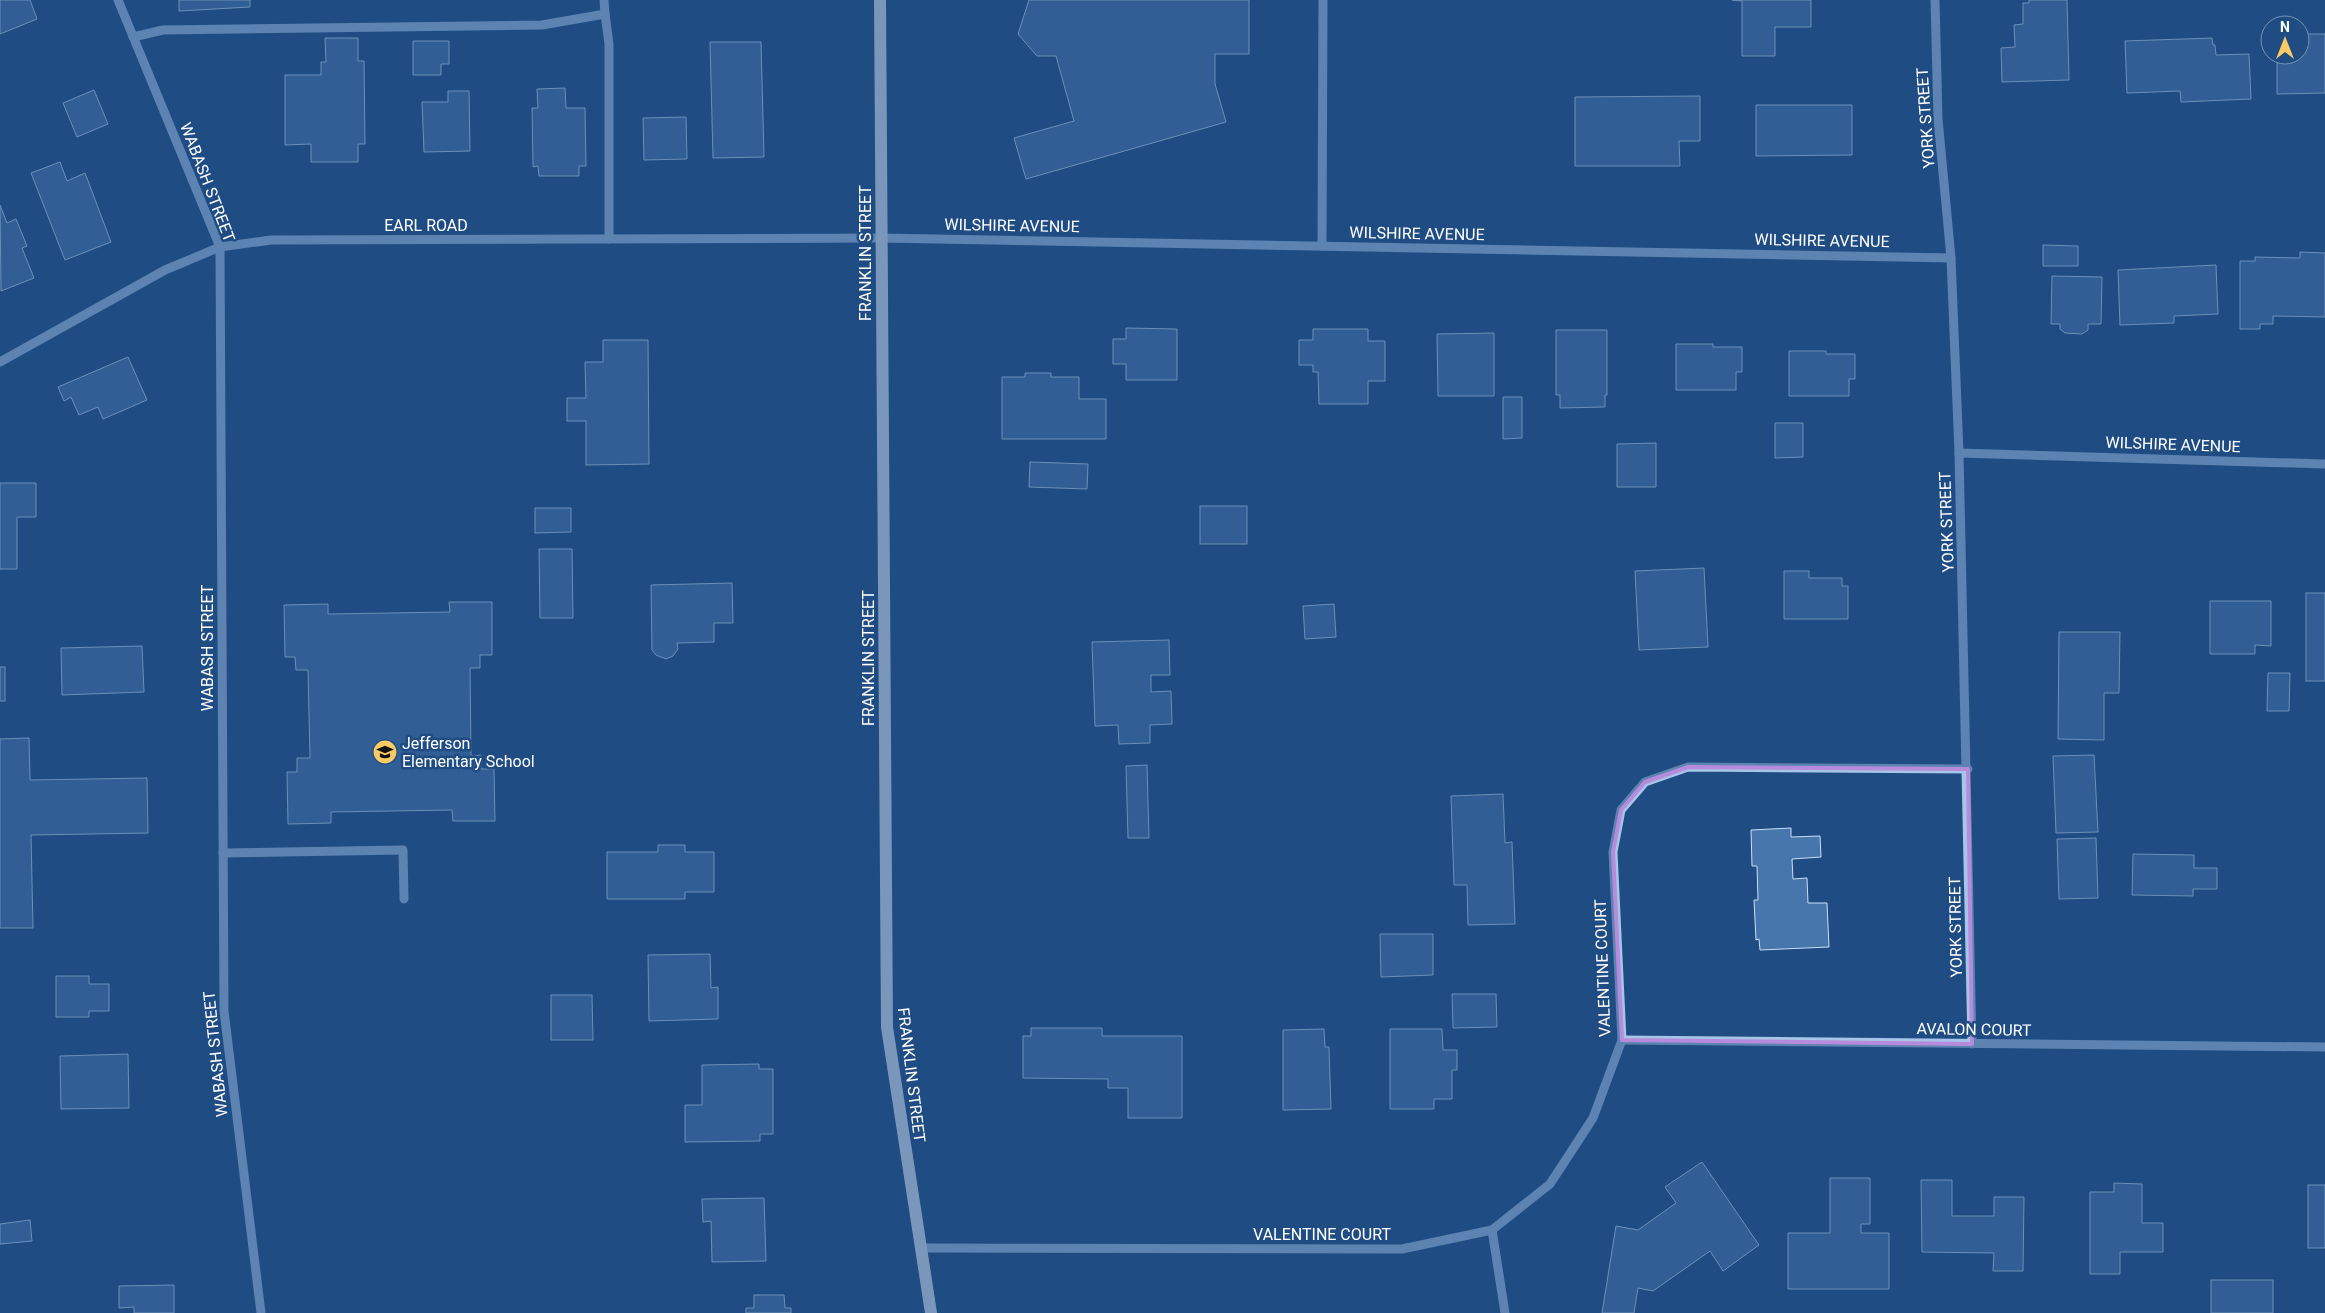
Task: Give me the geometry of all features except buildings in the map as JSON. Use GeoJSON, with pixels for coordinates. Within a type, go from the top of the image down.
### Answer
{"type":"FeatureCollection","features":[{"type":"Feature","properties":{"kind":"main road","name":"FRANKLIN STREET"},"geometry":{"type":"LineString","coordinates":[[880,0],[886,1027],[931,1313]]}},
{"type":"Feature","properties":{"kind":"street","name":"WABASH STREET"},"geometry":{"type":"LineString","coordinates":[[118,0],[220,247],[224,1011],[261,1313]]}},
{"type":"Feature","properties":{"kind":"street"},"geometry":{"type":"LineString","coordinates":[[604,0],[609,44],[609,239]]}},
{"type":"Feature","properties":{"kind":"street"},"geometry":{"type":"LineString","coordinates":[[1322,246],[1323,0]]}},
{"type":"Feature","properties":{"kind":"street","name":"YORK STREET"},"geometry":{"type":"LineString","coordinates":[[1935,0],[1938,119],[1951,258],[1959,453],[1968,769],[1972,1044]]}},
{"type":"Feature","properties":{"kind":"street"},"geometry":{"type":"LineString","coordinates":[[133,37],[163,30],[542,25],[605,14]]}},
{"type":"Feature","properties":{"kind":"street","name":"EARL ROAD"},"geometry":{"type":"LineString","coordinates":[[0,362],[165,270],[220,247],[271,240],[882,238]]}},
{"type":"Feature","properties":{"kind":"street","name":"WILSHIRE AVENUE"},"geometry":{"type":"LineString","coordinates":[[882,238],[1951,258]]}},
{"type":"Feature","properties":{"kind":"street","name":"WILSHIRE AVENUE"},"geometry":{"type":"LineString","coordinates":[[1959,453],[2325,464]]}},
{"type":"Feature","properties":{"kind":"street","name":"VALENTINE COURT"},"geometry":{"type":"LineString","coordinates":[[921,1248],[1402,1249],[1492,1230],[1550,1184],[1593,1118],[1622,1040],[1613,852],[1620,810],[1645,782],[1688,768],[1968,769]]}},
{"type":"Feature","properties":{"kind":"street"},"geometry":{"type":"LineString","coordinates":[[223,853],[403,850],[404,899]]}},
{"type":"Feature","properties":{"kind":"street","name":"AVALON COURT"},"geometry":{"type":"LineString","coordinates":[[1622,1040],[2325,1047]]}},
{"type":"Feature","properties":{"kind":"street"},"geometry":{"type":"LineString","coordinates":[[1492,1230],[1505,1313]]}},
{"type":"Feature","properties":{"kind":"highlighted area"},"geometry":{"type":"Polygon","coordinates":[[[1688,767],[1968,769],[1972,1044],[1622,1040],[1613,852],[1621,810],[1645,782],[1688,767]]]}},
{"type":"Feature","properties":{"kind":"place","name":"Jefferson Elementary School"},"geometry":{"type":"Point","coordinates":[385,752]}}]}
